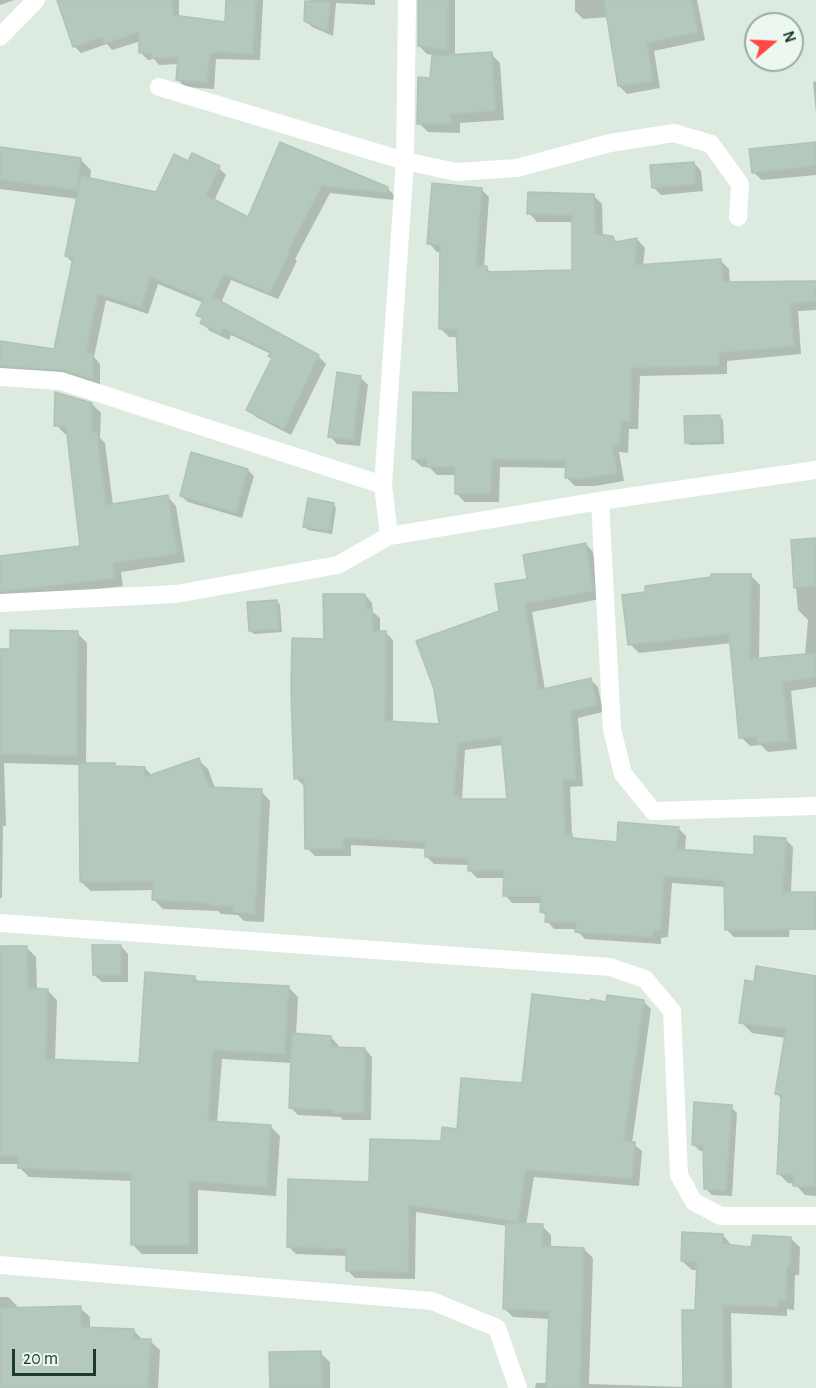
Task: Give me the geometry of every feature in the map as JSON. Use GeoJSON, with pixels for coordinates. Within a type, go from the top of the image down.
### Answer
{"type":"FeatureCollection","features":[{"type":"Feature","properties":{"kind":"street"},"geometry":{"type":"LineString","coordinates":[[0,37],[36,0]]}},
{"type":"Feature","properties":{"kind":"street"},"geometry":{"type":"LineString","coordinates":[[389,536],[383,485],[405,160],[407,0]]}},
{"type":"Feature","properties":{"kind":"street"},"geometry":{"type":"LineString","coordinates":[[159,87],[405,160],[456,171],[517,168],[610,143],[674,133],[711,144],[740,184],[738,218]]}},
{"type":"Feature","properties":{"kind":"street"},"geometry":{"type":"LineString","coordinates":[[0,377],[61,381],[383,485]]}},
{"type":"Feature","properties":{"kind":"street"},"geometry":{"type":"LineString","coordinates":[[0,603],[176,594],[338,565],[389,536],[600,501],[816,470]]}},
{"type":"Feature","properties":{"kind":"street"},"geometry":{"type":"LineString","coordinates":[[600,501],[612,729],[623,774],[653,811],[816,806]]}},
{"type":"Feature","properties":{"kind":"street"},"geometry":{"type":"LineString","coordinates":[[0,923],[610,967],[645,979],[672,1011],[679,1174],[694,1202],[721,1216],[816,1216]]}},
{"type":"Feature","properties":{"kind":"street"},"geometry":{"type":"LineString","coordinates":[[0,1265],[432,1301],[497,1328],[518,1388]]}},
{"type":"Feature","properties":{"kind":"building"},"geometry":{"type":"Polygon","coordinates":[[[57,0],[172,0],[173,15],[225,22],[226,0],[256,0],[253,54],[210,53],[207,82],[176,80],[178,57],[151,58],[151,53],[139,53],[139,32],[104,44],[102,37],[73,47],[57,0]]]}},
{"type":"Feature","properties":{"kind":"building"},"geometry":{"type":"Polygon","coordinates":[[[418,0],[448,0],[448,50],[418,46],[418,0]]]}},
{"type":"Feature","properties":{"kind":"building"},"geometry":{"type":"Polygon","coordinates":[[[604,0],[691,0],[698,32],[647,43],[653,81],[618,86],[604,0]]]}},
{"type":"Feature","properties":{"kind":"building"},"geometry":{"type":"Polygon","coordinates":[[[305,1],[331,2],[327,31],[304,21],[305,1]]]}},
{"type":"Feature","properties":{"kind":"building"},"geometry":{"type":"Polygon","coordinates":[[[492,52],[496,111],[451,114],[451,124],[417,124],[418,77],[430,78],[432,56],[492,52]]]}},
{"type":"Feature","properties":{"kind":"building"},"geometry":{"type":"Polygon","coordinates":[[[280,142],[388,187],[387,193],[322,186],[288,251],[290,252],[270,293],[224,274],[213,297],[319,355],[284,429],[246,410],[272,358],[268,356],[271,352],[223,328],[221,334],[200,323],[203,318],[196,315],[204,299],[150,277],[141,307],[98,294],[86,353],[93,354],[93,379],[62,370],[0,366],[0,341],[54,349],[73,258],[65,256],[81,176],[156,192],[174,154],[188,161],[192,153],[220,166],[206,195],[248,217],[280,142]]]}},
{"type":"Feature","properties":{"kind":"building"},"geometry":{"type":"Polygon","coordinates":[[[816,142],[816,166],[752,173],[749,149],[816,142]]]}},
{"type":"Feature","properties":{"kind":"building"},"geometry":{"type":"Polygon","coordinates":[[[0,147],[81,158],[77,190],[0,180],[0,147]]]}},
{"type":"Feature","properties":{"kind":"building"},"geometry":{"type":"Polygon","coordinates":[[[694,162],[696,184],[652,188],[650,165],[694,162]]]}},
{"type":"Feature","properties":{"kind":"building"},"geometry":{"type":"Polygon","coordinates":[[[432,183],[482,188],[476,266],[487,266],[487,272],[572,270],[572,215],[527,214],[528,192],[594,194],[595,234],[613,236],[615,242],[637,238],[635,265],[721,259],[723,282],[816,281],[816,302],[790,303],[794,346],[719,353],[719,366],[632,368],[630,421],[621,421],[620,445],[612,444],[617,473],[576,480],[576,478],[565,478],[566,461],[492,459],[491,494],[455,494],[455,467],[427,467],[427,459],[412,459],[413,392],[459,393],[456,329],[439,329],[440,245],[427,244],[432,183]]]}},
{"type":"Feature","properties":{"kind":"building"},"geometry":{"type":"Polygon","coordinates":[[[337,372],[361,376],[353,440],[328,437],[337,372]]]}},
{"type":"Feature","properties":{"kind":"building"},"geometry":{"type":"Polygon","coordinates":[[[55,392],[92,403],[92,433],[97,432],[106,505],[168,495],[177,554],[113,563],[115,578],[0,592],[0,556],[80,546],[66,426],[54,426],[55,392]]]}},
{"type":"Feature","properties":{"kind":"building"},"geometry":{"type":"Polygon","coordinates":[[[720,415],[721,442],[685,443],[684,416],[720,415]]]}},
{"type":"Feature","properties":{"kind":"building"},"geometry":{"type":"Polygon","coordinates":[[[191,452],[248,469],[236,513],[180,496],[191,452]]]}},
{"type":"Feature","properties":{"kind":"building"},"geometry":{"type":"Polygon","coordinates":[[[308,498],[334,503],[329,531],[303,527],[308,498]]]}},
{"type":"Feature","properties":{"kind":"building"},"geometry":{"type":"Polygon","coordinates":[[[816,538],[816,586],[794,588],[791,540],[816,538]]]}},
{"type":"Feature","properties":{"kind":"building"},"geometry":{"type":"Polygon","coordinates":[[[586,543],[593,591],[525,604],[539,690],[591,678],[597,705],[571,711],[576,779],[563,780],[565,834],[572,834],[572,838],[617,842],[618,822],[679,827],[677,849],[754,855],[754,836],[786,838],[783,892],[816,892],[816,929],[725,930],[724,881],[664,876],[661,930],[654,930],[653,937],[575,932],[576,922],[545,922],[546,913],[540,912],[541,896],[503,896],[504,870],[468,871],[468,858],[425,857],[425,842],[344,838],[344,849],[305,849],[304,778],[294,779],[292,638],[324,639],[323,594],[365,594],[367,609],[372,609],[373,631],[386,631],[385,721],[439,724],[434,689],[416,641],[499,611],[495,584],[527,579],[523,555],[586,543]],[[501,737],[458,743],[454,795],[460,795],[460,799],[507,799],[501,737]]]}},
{"type":"Feature","properties":{"kind":"building"},"geometry":{"type":"Polygon","coordinates":[[[711,574],[751,574],[750,659],[816,653],[816,677],[783,682],[789,741],[757,744],[757,737],[739,738],[729,634],[628,645],[622,595],[645,592],[645,586],[711,577],[711,574]]]}},
{"type":"Feature","properties":{"kind":"building"},"geometry":{"type":"Polygon","coordinates":[[[277,600],[279,629],[249,631],[247,602],[277,600]]]}},
{"type":"Feature","properties":{"kind":"building"},"geometry":{"type":"Polygon","coordinates":[[[10,630],[78,631],[77,756],[0,754],[0,649],[10,649],[10,630]]]}},
{"type":"Feature","properties":{"kind":"building"},"geometry":{"type":"Polygon","coordinates":[[[199,758],[209,787],[262,789],[255,914],[233,912],[234,906],[152,900],[153,881],[80,882],[79,763],[115,763],[115,766],[145,767],[145,777],[199,758]]]}},
{"type":"Feature","properties":{"kind":"building"},"geometry":{"type":"Polygon","coordinates":[[[92,945],[121,945],[121,975],[93,975],[92,945]]]}},
{"type":"Feature","properties":{"kind":"building"},"geometry":{"type":"Polygon","coordinates":[[[0,946],[27,946],[28,988],[48,989],[46,1059],[139,1063],[145,972],[195,976],[194,981],[289,986],[285,1054],[213,1050],[208,1121],[271,1125],[267,1187],[189,1181],[189,1245],[131,1245],[131,1173],[18,1168],[18,1155],[0,1156],[0,946]]]}},
{"type":"Feature","properties":{"kind":"building"},"geometry":{"type":"Polygon","coordinates":[[[756,966],[816,976],[816,1187],[793,1186],[794,1175],[777,1174],[781,1095],[775,1094],[786,1029],[739,1023],[745,980],[754,982],[756,966]]]}},
{"type":"Feature","properties":{"kind":"building"},"geometry":{"type":"Polygon","coordinates":[[[532,994],[606,1002],[607,995],[644,1000],[624,1141],[635,1142],[632,1179],[526,1170],[518,1222],[409,1205],[408,1272],[346,1271],[346,1249],[287,1247],[288,1179],[369,1182],[370,1139],[441,1141],[442,1127],[457,1129],[461,1078],[522,1083],[532,994]]]}},
{"type":"Feature","properties":{"kind":"building"},"geometry":{"type":"Polygon","coordinates":[[[292,1033],[331,1036],[331,1047],[365,1048],[364,1113],[334,1113],[334,1110],[289,1108],[292,1033]]]}},
{"type":"Feature","properties":{"kind":"building"},"geometry":{"type":"Polygon","coordinates":[[[694,1102],[732,1105],[726,1191],[704,1189],[703,1146],[692,1145],[694,1102]]]}},
{"type":"Feature","properties":{"kind":"building"},"geometry":{"type":"Polygon","coordinates":[[[506,1223],[543,1224],[542,1246],[584,1248],[580,1388],[546,1388],[549,1311],[503,1309],[506,1223]]]}},
{"type":"Feature","properties":{"kind":"building"},"geometry":{"type":"Polygon","coordinates":[[[682,1232],[723,1234],[723,1244],[751,1247],[753,1235],[791,1237],[786,1301],[778,1301],[778,1307],[723,1305],[724,1388],[683,1388],[682,1310],[695,1310],[697,1262],[681,1261],[682,1232]]]}},
{"type":"Feature","properties":{"kind":"building"},"geometry":{"type":"Polygon","coordinates":[[[81,1306],[81,1327],[134,1329],[133,1339],[151,1339],[148,1388],[0,1388],[0,1308],[81,1306]]]}},
{"type":"Feature","properties":{"kind":"building"},"geometry":{"type":"Polygon","coordinates":[[[321,1351],[322,1388],[270,1388],[269,1352],[321,1351]]]}}]}
